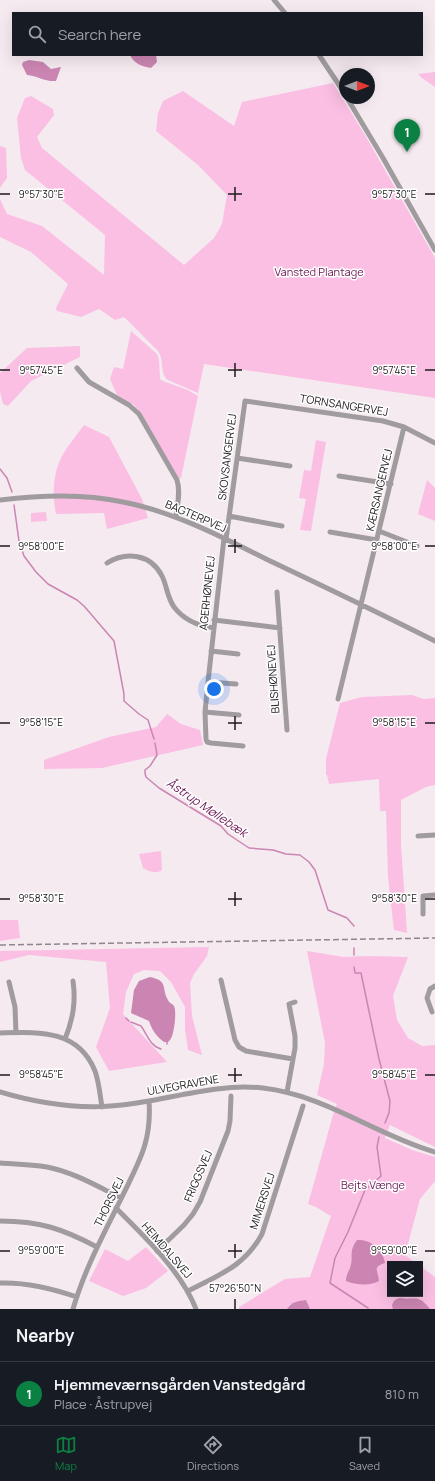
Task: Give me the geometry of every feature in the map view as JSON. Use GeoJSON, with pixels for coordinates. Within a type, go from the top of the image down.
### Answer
{"type":"FeatureCollection","features":[{"type":"Feature","properties":{"kind":"street"},"geometry":{"type":"LineString","coordinates":[[274,0],[284,12]]}},
{"type":"Feature","properties":{"kind":"street"},"geometry":{"type":"LineString","coordinates":[[320,56],[339,85]]}},
{"type":"Feature","properties":{"kind":"street"},"geometry":{"type":"LineString","coordinates":[[351,104],[435,250]]}},
{"type":"Feature","properties":{"kind":"street"},"geometry":{"type":"LineString","coordinates":[[77,368],[89,382],[129,405],[139,414],[177,480],[179,486],[179,497],[176,517]]}},
{"type":"Feature","properties":{"kind":"street","name":"TORNSANGERVEJ"},"geometry":{"type":"LineString","coordinates":[[245,401],[383,421],[404,427],[435,443]]}},
{"type":"Feature","properties":{"kind":"street","name":"SKOVSANGERVEJ"},"geometry":{"type":"LineString","coordinates":[[225,539],[245,401]]}},
{"type":"Feature","properties":{"kind":"street","name":"KÆRSANGERVEJ"},"geometry":{"type":"LineString","coordinates":[[338,699],[404,427]]}},
{"type":"Feature","properties":{"kind":"street"},"geometry":{"type":"LineString","coordinates":[[237,458],[290,466]]}},
{"type":"Feature","properties":{"kind":"street"},"geometry":{"type":"LineString","coordinates":[[339,476],[391,484]]}},
{"type":"Feature","properties":{"kind":"street","name":"BAGTERPVEJ"},"geometry":{"type":"LineString","coordinates":[[0,500],[26,497],[82,496],[123,501],[153,509],[176,517],[225,539],[435,641]]}},
{"type":"Feature","properties":{"kind":"street"},"geometry":{"type":"LineString","coordinates":[[229,516],[282,526]]}},
{"type":"Feature","properties":{"kind":"street"},"geometry":{"type":"LineString","coordinates":[[379,531],[417,546]]}},
{"type":"Feature","properties":{"kind":"street"},"geometry":{"type":"LineString","coordinates":[[330,532],[377,540]]}},
{"type":"Feature","properties":{"kind":"street","name":"AGERHØNEVEJ"},"geometry":{"type":"LineString","coordinates":[[225,539],[214,620],[208,682],[206,739],[207,742],[243,746]]}},
{"type":"Feature","properties":{"kind":"street"},"geometry":{"type":"LineString","coordinates":[[107,563],[113,559],[127,555],[142,557],[159,571],[163,577],[169,600],[180,614],[196,624],[214,628]]}},
{"type":"Feature","properties":{"kind":"street","name":"BLISHØNEVEJ"},"geometry":{"type":"LineString","coordinates":[[277,592],[286,730]]}},
{"type":"Feature","properties":{"kind":"street"},"geometry":{"type":"LineString","coordinates":[[214,620],[280,628]]}},
{"type":"Feature","properties":{"kind":"street"},"geometry":{"type":"LineString","coordinates":[[211,651],[238,654]]}},
{"type":"Feature","properties":{"kind":"street"},"geometry":{"type":"LineString","coordinates":[[208,682],[236,684]]}},
{"type":"Feature","properties":{"kind":"street"},"geometry":{"type":"LineString","coordinates":[[206,712],[239,715]]}},
{"type":"Feature","properties":{"kind":"street"},"geometry":{"type":"LineString","coordinates":[[418,836],[435,835]]}},
{"type":"Feature","properties":{"kind":"street"},"geometry":{"type":"LineString","coordinates":[[423,914],[423,896],[435,895]]}},
{"type":"Feature","properties":{"kind":"street"},"geometry":{"type":"LineString","coordinates":[[221,980],[236,1040],[240,1047],[246,1051],[293,1059]]}},
{"type":"Feature","properties":{"kind":"street"},"geometry":{"type":"LineString","coordinates":[[65,1039],[71,1021],[74,1004],[73,981]]}},
{"type":"Feature","properties":{"kind":"street"},"geometry":{"type":"LineString","coordinates":[[9,982],[15,1007],[16,1033]]}},
{"type":"Feature","properties":{"kind":"street"},"geometry":{"type":"LineString","coordinates":[[432,1012],[427,998],[430,989],[435,986]]}},
{"type":"Feature","properties":{"kind":"street"},"geometry":{"type":"LineString","coordinates":[[287,1092],[293,1059],[295,1036],[289,1004],[295,1002]]}},
{"type":"Feature","properties":{"kind":"street"},"geometry":{"type":"LineString","coordinates":[[0,1033],[45,1033],[65,1039],[75,1045],[84,1052],[95,1072],[102,1107]]}},
{"type":"Feature","properties":{"kind":"street","name":"ULVEGRAVENE"},"geometry":{"type":"LineString","coordinates":[[0,1092],[51,1104],[102,1107],[233,1087],[263,1088],[287,1092],[315,1101],[435,1152]]}},
{"type":"Feature","properties":{"kind":"street","name":"FRIGGSVEJ"},"geometry":{"type":"LineString","coordinates":[[157,1251],[184,1225],[200,1202],[228,1131],[231,1096]]}},
{"type":"Feature","properties":{"kind":"street","name":"THORSVEJ"},"geometry":{"type":"LineString","coordinates":[[74,1309],[77,1297],[98,1247],[139,1163],[146,1145],[149,1126],[149,1101]]}},
{"type":"Feature","properties":{"kind":"street","name":"MIMERSVEJ"},"geometry":{"type":"LineString","coordinates":[[188,1291],[237,1265],[258,1243],[303,1106]]}},
{"type":"Feature","properties":{"kind":"street"},"geometry":{"type":"LineString","coordinates":[[0,1163],[47,1167],[64,1171],[82,1178],[121,1198]]}},
{"type":"Feature","properties":{"kind":"street","name":"HEIMDALSVEJ"},"geometry":{"type":"LineString","coordinates":[[116,1208],[174,1270],[188,1291],[196,1309]]}},
{"type":"Feature","properties":{"kind":"street"},"geometry":{"type":"LineString","coordinates":[[0,1221],[22,1221],[56,1228],[79,1237],[98,1247]]}},
{"type":"Feature","properties":{"kind":"street"},"geometry":{"type":"LineString","coordinates":[[0,1283],[18,1282],[36,1285],[77,1297]]}},
{"type":"Feature","properties":{"kind":"green space"},"geometry":{"type":"Polygon","coordinates":[[[435,72],[435,87],[418,74],[435,72]]]}},
{"type":"Feature","properties":{"kind":"green space","name":"Vansted Plantage"},"geometry":{"type":"Polygon","coordinates":[[[333,83],[339,93],[339,104],[346,104],[435,258],[435,398],[204,364],[198,393],[168,380],[165,377],[158,351],[124,317],[115,320],[99,309],[81,317],[57,311],[56,308],[68,284],[31,252],[0,237],[0,199],[7,214],[42,226],[104,275],[105,235],[25,170],[21,158],[17,118],[25,98],[31,96],[53,109],[54,115],[37,137],[42,148],[184,265],[214,238],[222,224],[227,195],[198,165],[156,131],[158,113],[163,101],[183,91],[234,126],[242,102],[333,83]]]}},
{"type":"Feature","properties":{"kind":"green space"},"geometry":{"type":"Polygon","coordinates":[[[0,146],[6,148],[7,178],[0,188],[0,146]]]}},
{"type":"Feature","properties":{"kind":"green space"},"geometry":{"type":"Polygon","coordinates":[[[131,331],[157,354],[159,360],[160,379],[188,390],[198,396],[181,478],[178,479],[142,414],[134,405],[117,395],[110,379],[114,367],[123,369],[131,331]]]}},
{"type":"Feature","properties":{"kind":"green space"},"geometry":{"type":"Polygon","coordinates":[[[80,346],[80,357],[31,381],[8,406],[3,404],[0,392],[0,373],[27,348],[80,346]]]}},
{"type":"Feature","properties":{"kind":"green space"},"geometry":{"type":"Polygon","coordinates":[[[84,425],[109,437],[142,499],[148,518],[107,529],[104,513],[56,514],[54,484],[59,463],[64,452],[84,425]]]}},
{"type":"Feature","properties":{"kind":"green space"},"geometry":{"type":"Polygon","coordinates":[[[316,440],[326,442],[311,531],[300,530],[306,499],[299,498],[304,470],[311,471],[316,440]]]}},
{"type":"Feature","properties":{"kind":"green space"},"geometry":{"type":"Polygon","coordinates":[[[427,480],[435,488],[435,521],[418,514],[427,480]]]}},
{"type":"Feature","properties":{"kind":"green space"},"geometry":{"type":"Polygon","coordinates":[[[46,512],[47,521],[31,522],[31,513],[46,512]]]}},
{"type":"Feature","properties":{"kind":"green space"},"geometry":{"type":"Polygon","coordinates":[[[412,695],[423,699],[435,698],[435,785],[426,787],[401,800],[401,844],[407,933],[394,930],[388,877],[386,811],[380,811],[379,779],[329,784],[326,775],[326,759],[340,703],[362,697],[412,695]]]}},
{"type":"Feature","properties":{"kind":"green space"},"geometry":{"type":"Polygon","coordinates":[[[167,714],[181,724],[200,730],[203,745],[102,768],[44,769],[44,760],[109,737],[156,727],[167,714]]]}},
{"type":"Feature","properties":{"kind":"green space"},"geometry":{"type":"Polygon","coordinates":[[[161,851],[162,870],[152,872],[143,868],[139,854],[161,851]]]}},
{"type":"Feature","properties":{"kind":"green space"},"geometry":{"type":"Polygon","coordinates":[[[0,920],[18,920],[20,938],[0,941],[0,920]]]}},
{"type":"Feature","properties":{"kind":"green space"},"geometry":{"type":"Polygon","coordinates":[[[209,947],[207,956],[194,974],[190,983],[192,1016],[202,1055],[188,1050],[185,1029],[185,1007],[171,982],[160,971],[144,970],[134,974],[126,992],[123,1014],[167,1062],[109,1071],[96,1047],[110,1008],[106,962],[29,955],[0,962],[0,951],[209,947]]]}},
{"type":"Feature","properties":{"kind":"green space","name":"Bejts Vænge"},"geometry":{"type":"Polygon","coordinates":[[[307,951],[344,957],[408,957],[393,996],[397,1020],[408,1038],[422,1046],[435,1045],[435,1147],[390,1125],[385,1138],[412,1150],[435,1157],[435,1181],[420,1199],[405,1255],[413,1261],[387,1261],[387,1297],[423,1297],[423,1268],[435,1277],[435,1309],[310,1309],[290,1304],[287,1309],[239,1309],[239,1307],[285,1279],[310,1277],[331,1216],[308,1204],[337,1104],[317,1095],[324,1064],[325,1043],[307,951]]]}},
{"type":"Feature","properties":{"kind":"green space"},"geometry":{"type":"Polygon","coordinates":[[[146,1247],[168,1271],[146,1288],[123,1296],[89,1281],[105,1249],[128,1261],[146,1247]]]}},
{"type":"Feature","properties":{"kind":"shaded area"},"geometry":{"type":"Polygon","coordinates":[[[131,56],[156,56],[157,62],[151,68],[136,63],[131,56]]]}},
{"type":"Feature","properties":{"kind":"shaded area"},"geometry":{"type":"Polygon","coordinates":[[[29,60],[43,62],[51,69],[61,67],[56,81],[49,81],[27,75],[22,65],[23,62],[29,60]]]}},
{"type":"Feature","properties":{"kind":"shaded area"},"geometry":{"type":"Polygon","coordinates":[[[150,977],[162,983],[169,1002],[175,1009],[174,1029],[171,1038],[167,1042],[164,1042],[157,1035],[149,1021],[131,1013],[134,990],[139,981],[150,977]]]}},
{"type":"Feature","properties":{"kind":"shaded area"},"geometry":{"type":"Polygon","coordinates":[[[357,1240],[367,1241],[376,1246],[384,1258],[385,1263],[381,1264],[377,1268],[379,1281],[376,1283],[363,1284],[346,1281],[351,1264],[352,1251],[357,1240]]]}},
{"type":"Feature","properties":{"kind":"shaded area"},"geometry":{"type":"Polygon","coordinates":[[[400,1298],[419,1299],[430,1309],[393,1309],[392,1306],[394,1302],[400,1298]]]}},
{"type":"Feature","properties":{"kind":"shaded area"},"geometry":{"type":"Polygon","coordinates":[[[306,1300],[310,1309],[287,1309],[293,1303],[306,1300]]]}},
{"type":"Feature","properties":{"kind":"waterway","name":"Åstrup Møllebæk"},"geometry":{"type":"LineString","coordinates":[[0,469],[7,478],[12,492]]}},
{"type":"Feature","properties":{"kind":"waterway","name":"Åstrup Møllebæk"},"geometry":{"type":"LineString","coordinates":[[14,505],[19,541],[24,556],[36,572],[48,584],[77,600],[84,606],[114,641],[124,701],[148,720],[154,739]]}},
{"type":"Feature","properties":{"kind":"waterway","name":"Åstrup Møllebæk"},"geometry":{"type":"LineString","coordinates":[[155,743],[157,755],[150,766],[145,770],[146,777],[159,788],[221,826],[228,834],[249,848],[273,850],[286,854],[300,855],[309,862],[315,870],[328,910],[347,918],[354,926]]}},
{"type":"Feature","properties":{"kind":"waterway","name":"Åstrup Møllebæk"},"geometry":{"type":"LineString","coordinates":[[354,948],[354,955]]}},
{"type":"Feature","properties":{"kind":"waterway"},"geometry":{"type":"LineString","coordinates":[[354,967],[355,973],[361,973],[379,1059],[390,1101],[389,1113],[385,1123]]}},
{"type":"Feature","properties":{"kind":"waterway"},"geometry":{"type":"LineString","coordinates":[[126,1018],[129,1021]]}},
{"type":"Feature","properties":{"kind":"waterway"},"geometry":{"type":"LineString","coordinates":[[131,1022],[141,1026],[151,1043],[161,1049]]}},
{"type":"Feature","properties":{"kind":"waterway"},"geometry":{"type":"LineString","coordinates":[[368,1308],[330,1283],[335,1258],[348,1232],[365,1190],[381,1176],[377,1147],[379,1137]]}},
{"type":"Feature","properties":{"kind":"railway"},"geometry":{"type":"LineString","coordinates":[[0,945],[435,938]]}},
{"type":"Feature","properties":{"kind":"place","name":"Hjemmeværnsgården Vanstedgård"},"geometry":{"type":"Point","coordinates":[407,152]}}]}
